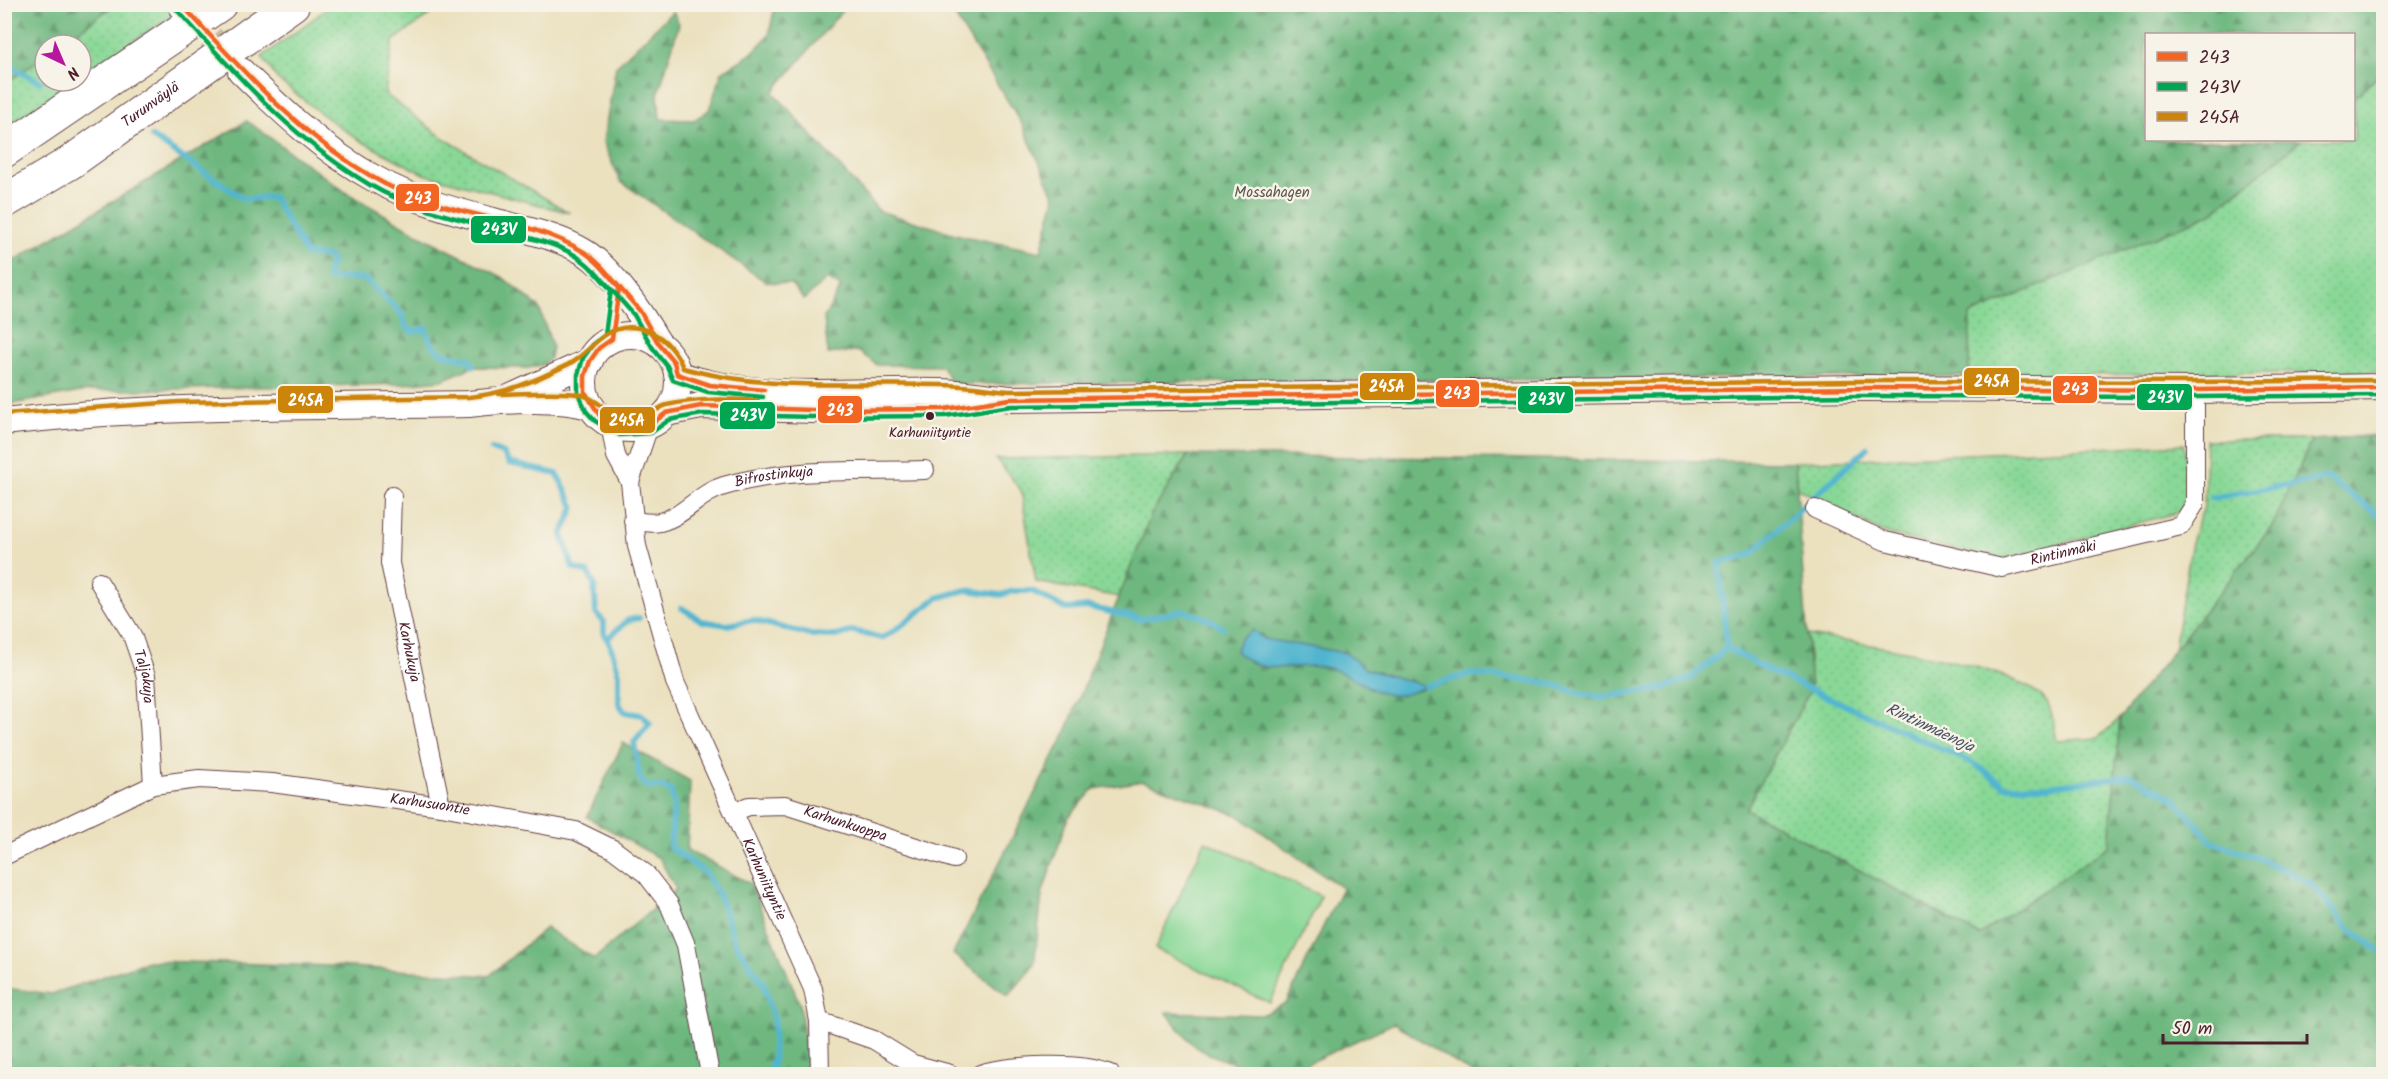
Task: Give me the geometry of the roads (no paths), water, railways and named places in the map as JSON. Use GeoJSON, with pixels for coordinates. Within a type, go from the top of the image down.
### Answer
{"type":"FeatureCollection","features":[{"type":"Feature","properties":{"kind":"highway"},"geometry":{"type":"LineString","coordinates":[[4,151],[220,4]]}},
{"type":"Feature","properties":{"kind":"highway","name":"Turunväylä"},"geometry":{"type":"LineString","coordinates":[[4,202],[81,155],[293,4]]}},
{"type":"Feature","properties":{"kind":"main road"},"geometry":{"type":"LineString","coordinates":[[241,70],[317,140],[375,179],[423,201],[556,238],[586,253],[602,267],[640,311],[658,343],[674,362],[678,388],[657,420]]}},
{"type":"Feature","properties":{"kind":"main road"},"geometry":{"type":"LineString","coordinates":[[612,339],[619,288]]}},
{"type":"Feature","properties":{"kind":"main road"},"geometry":{"type":"LineString","coordinates":[[601,415],[585,392],[585,376],[590,361],[599,348],[612,339],[628,335],[644,337],[658,343]]}},
{"type":"Feature","properties":{"kind":"main road"},"geometry":{"type":"LineString","coordinates":[[504,400],[590,361]]}},
{"type":"Feature","properties":{"kind":"main road"},"geometry":{"type":"LineString","coordinates":[[677,374],[710,385],[799,392],[943,392],[1010,399],[1863,388],[2195,390],[2384,387]]}},
{"type":"Feature","properties":{"kind":"main road"},"geometry":{"type":"LineString","coordinates":[[4,422],[82,413],[446,404],[504,400],[578,402],[601,415],[636,429],[701,406],[812,410],[945,409],[1010,399]]}},
{"type":"Feature","properties":{"kind":"street","name":"Rintinmäki"},"geometry":{"type":"LineString","coordinates":[[1815,509],[1885,541],[2002,568],[2181,526],[2195,504],[2195,390]]}},
{"type":"Feature","properties":{"kind":"street","name":"Karhuniityntie"},"geometry":{"type":"LineString","coordinates":[[601,415],[616,456],[630,482],[633,522],[646,585],[675,682],[806,970],[819,1021],[820,1074]]}},
{"type":"Feature","properties":{"kind":"street","name":"Karhuniityntie"},"geometry":{"type":"LineString","coordinates":[[630,482],[657,420]]}},
{"type":"Feature","properties":{"kind":"street","name":"Bifrostinkuja"},"geometry":{"type":"LineString","coordinates":[[633,522],[659,522],[683,512],[707,492],[766,477],[811,470],[925,470]]}},
{"type":"Feature","properties":{"kind":"street","name":"Karhukuja"},"geometry":{"type":"LineString","coordinates":[[392,496],[390,563],[441,806]]}},
{"type":"Feature","properties":{"kind":"street","name":"Taljakuja"},"geometry":{"type":"LineString","coordinates":[[99,582],[132,635],[146,676],[153,785]]}},
{"type":"Feature","properties":{"kind":"street","name":"Karhusuontie"},"geometry":{"type":"LineString","coordinates":[[4,856],[119,799],[153,785],[200,779],[272,783],[441,806],[576,831],[614,849],[646,874],[669,904],[686,945],[710,1074]]}},
{"type":"Feature","properties":{"kind":"street","name":"Karhunkuoppa"},"geometry":{"type":"LineString","coordinates":[[735,811],[749,806],[785,805],[954,859]]}},
{"type":"Feature","properties":{"kind":"street"},"geometry":{"type":"LineString","coordinates":[[819,1021],[874,1040],[913,1064],[950,1074]]}},
{"type":"Feature","properties":{"kind":"street"},"geometry":{"type":"LineString","coordinates":[[980,1074],[999,1068],[1073,1066],[1110,1074]]}},
{"type":"Feature","properties":{"kind":"water"},"geometry":{"type":"Polygon","coordinates":[[[1253,630],[1264,639],[1346,653],[1366,669],[1426,686],[1409,693],[1391,695],[1374,690],[1332,669],[1311,666],[1276,668],[1256,664],[1236,651],[1240,639],[1253,630]]]}},
{"type":"Feature","properties":{"kind":"waterway"},"geometry":{"type":"LineString","coordinates":[[4,63],[33,78]]}},
{"type":"Feature","properties":{"kind":"waterway"},"geometry":{"type":"LineString","coordinates":[[152,137],[244,199],[273,197],[306,254],[329,257],[332,263],[328,271],[328,279],[366,280],[401,313],[406,326],[412,332],[426,328],[428,337],[436,348],[447,355],[470,359],[473,366]]}},
{"type":"Feature","properties":{"kind":"waterway"},"geometry":{"type":"LineString","coordinates":[[1727,648],[1719,563],[1750,555],[1867,448]]}},
{"type":"Feature","properties":{"kind":"waterway"},"geometry":{"type":"LineString","coordinates":[[492,449],[504,454],[509,463],[557,474],[574,507],[562,535],[573,568],[588,573],[594,584],[596,613],[604,622],[604,634],[610,644],[619,674],[619,704],[625,712],[642,715],[650,723],[634,742],[640,779],[648,787],[663,787],[671,791],[674,806],[670,847],[704,872],[718,893],[736,944],[763,983],[774,1021],[773,1062],[768,1074]]}},
{"type":"Feature","properties":{"kind":"waterway"},"geometry":{"type":"LineString","coordinates":[[2211,498],[2328,478],[2384,519]]}},
{"type":"Feature","properties":{"kind":"waterway","name":"Rintinmäenoja"},"geometry":{"type":"LineString","coordinates":[[682,608],[702,621],[727,625],[753,620],[811,635],[836,636],[853,631],[882,638],[937,598],[966,590],[1001,595],[1013,591],[1032,591],[1066,609],[1089,607],[1141,619],[1183,611],[1209,619],[1223,628]]}},
{"type":"Feature","properties":{"kind":"waterway","name":"Rintinmäenoja"},"geometry":{"type":"LineString","coordinates":[[607,639],[628,620],[639,618]]}},
{"type":"Feature","properties":{"kind":"waterway","name":"Rintinmäenoja"},"geometry":{"type":"LineString","coordinates":[[1727,648],[1774,673],[1973,763],[2005,786],[2048,786],[2131,776],[2174,798],[2211,841],[2258,858],[2310,883],[2350,929],[2384,954]]}},
{"type":"Feature","properties":{"kind":"waterway","name":"Rintinmäenoja"},"geometry":{"type":"LineString","coordinates":[[1426,686],[1470,674],[1549,683],[1584,695],[1602,697],[1664,688],[1691,678],[1727,648]]}},
{"type":"Feature","properties":{"kind":"tunnel"},"geometry":{"type":"LineString","coordinates":[[184,9],[237,66]]}},
{"type":"Feature","properties":{"kind":"place","name":"Karhuniityntie"},"geometry":{"type":"Point","coordinates":[930,416]}},
{"type":"Feature","properties":{"kind":"park label","name":"Mossahagen"},"geometry":{"type":"Point","coordinates":[1272,193]}}]}
